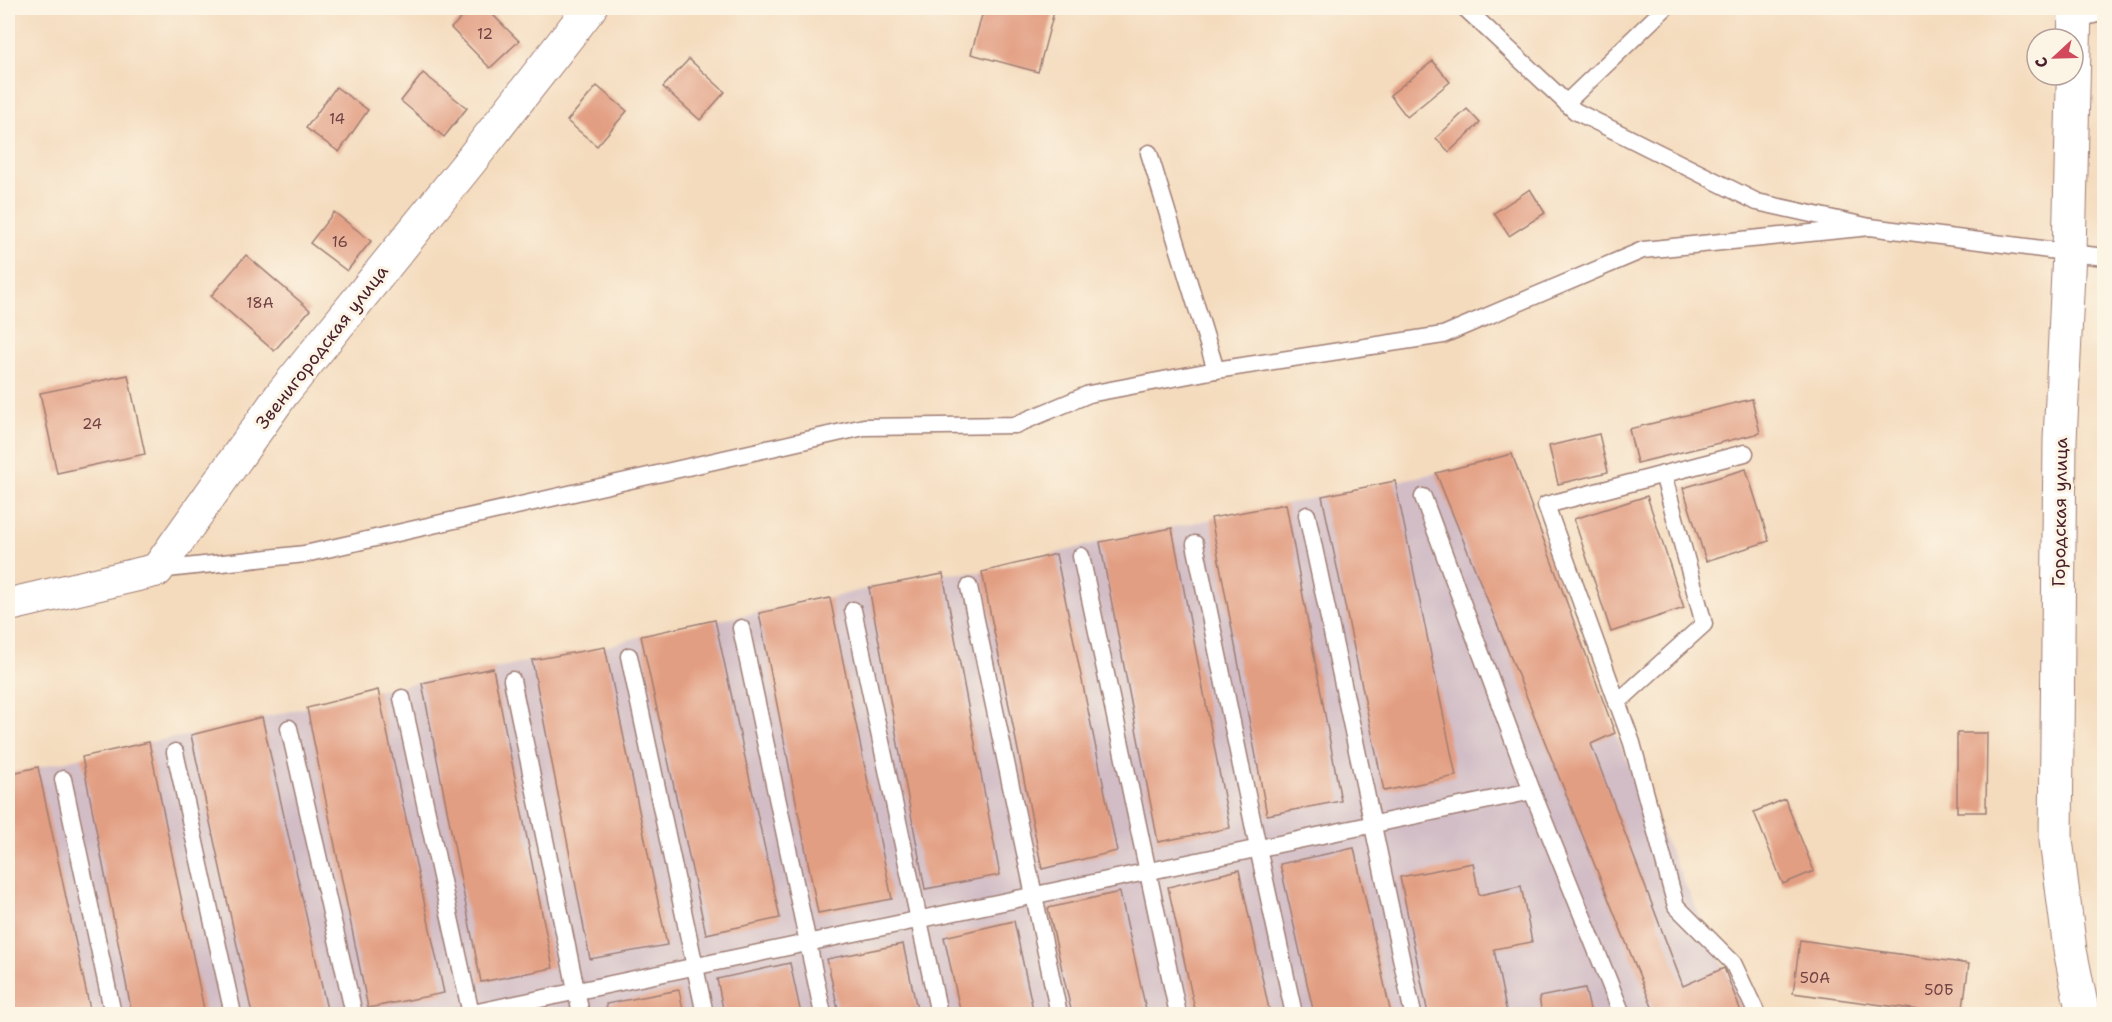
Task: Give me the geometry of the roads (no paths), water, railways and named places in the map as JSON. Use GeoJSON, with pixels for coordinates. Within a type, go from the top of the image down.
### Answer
{"type":"FeatureCollection","features":[{"type":"Feature","properties":{"kind":"street","name":"Звенигородская улица"},"geometry":{"type":"LineString","coordinates":[[157,570],[282,394],[468,164],[590,8]]}},
{"type":"Feature","properties":{"kind":"street","name":"Городская улица"},"geometry":{"type":"LineString","coordinates":[[2085,13],[2069,252],[2060,440],[2056,840],[2070,950],[2085,1014]]}},
{"type":"Feature","properties":{"kind":"street"},"geometry":{"type":"LineString","coordinates":[[8,605],[157,570]]}},
{"type":"Feature","properties":{"kind":"lane"},"geometry":{"type":"LineString","coordinates":[[1465,8],[1575,111],[1757,202],[1870,227],[2104,257]]}},
{"type":"Feature","properties":{"kind":"lane"},"geometry":{"type":"LineString","coordinates":[[1566,103],[1665,8]]}},
{"type":"Feature","properties":{"kind":"lane"},"geometry":{"type":"LineString","coordinates":[[1149,153],[1216,370]]}},
{"type":"Feature","properties":{"kind":"lane"},"geometry":{"type":"LineString","coordinates":[[157,570],[305,554],[864,427],[1015,425],[1089,394],[1216,370],[1443,335],[1643,250],[1870,227]]}},
{"type":"Feature","properties":{"kind":"lane"},"geometry":{"type":"LineString","coordinates":[[1745,453],[1546,505],[1632,743],[1676,906],[1733,963],[1757,1014]]}},
{"type":"Feature","properties":{"kind":"lane"},"geometry":{"type":"LineString","coordinates":[[1617,703],[1704,624],[1663,474]]}},
{"type":"Feature","properties":{"kind":"lane"},"geometry":{"type":"LineString","coordinates":[[1423,497],[1532,791],[1622,1014]]}},
{"type":"Feature","properties":{"kind":"lane"},"geometry":{"type":"LineString","coordinates":[[1307,515],[1413,1014]]}},
{"type":"Feature","properties":{"kind":"lane"},"geometry":{"type":"LineString","coordinates":[[1195,544],[1294,1014]]}},
{"type":"Feature","properties":{"kind":"lane"},"geometry":{"type":"LineString","coordinates":[[1081,556],[1146,872],[1178,1014]]}},
{"type":"Feature","properties":{"kind":"lane"},"geometry":{"type":"LineString","coordinates":[[969,587],[1059,1014]]}},
{"type":"Feature","properties":{"kind":"lane"},"geometry":{"type":"LineString","coordinates":[[853,610],[939,1014]]}},
{"type":"Feature","properties":{"kind":"lane"},"geometry":{"type":"LineString","coordinates":[[741,628],[823,1014]]}},
{"type":"Feature","properties":{"kind":"lane"},"geometry":{"type":"LineString","coordinates":[[629,656],[705,1014]]}},
{"type":"Feature","properties":{"kind":"lane"},"geometry":{"type":"LineString","coordinates":[[512,680],[581,1014]]}},
{"type":"Feature","properties":{"kind":"lane"},"geometry":{"type":"LineString","coordinates":[[402,698],[470,1014],[1532,791]]}},
{"type":"Feature","properties":{"kind":"lane"},"geometry":{"type":"LineString","coordinates":[[289,728],[354,1014]]}},
{"type":"Feature","properties":{"kind":"lane"},"geometry":{"type":"LineString","coordinates":[[175,752],[233,1014]]}},
{"type":"Feature","properties":{"kind":"lane"},"geometry":{"type":"LineString","coordinates":[[63,779],[113,1014]]}}]}
